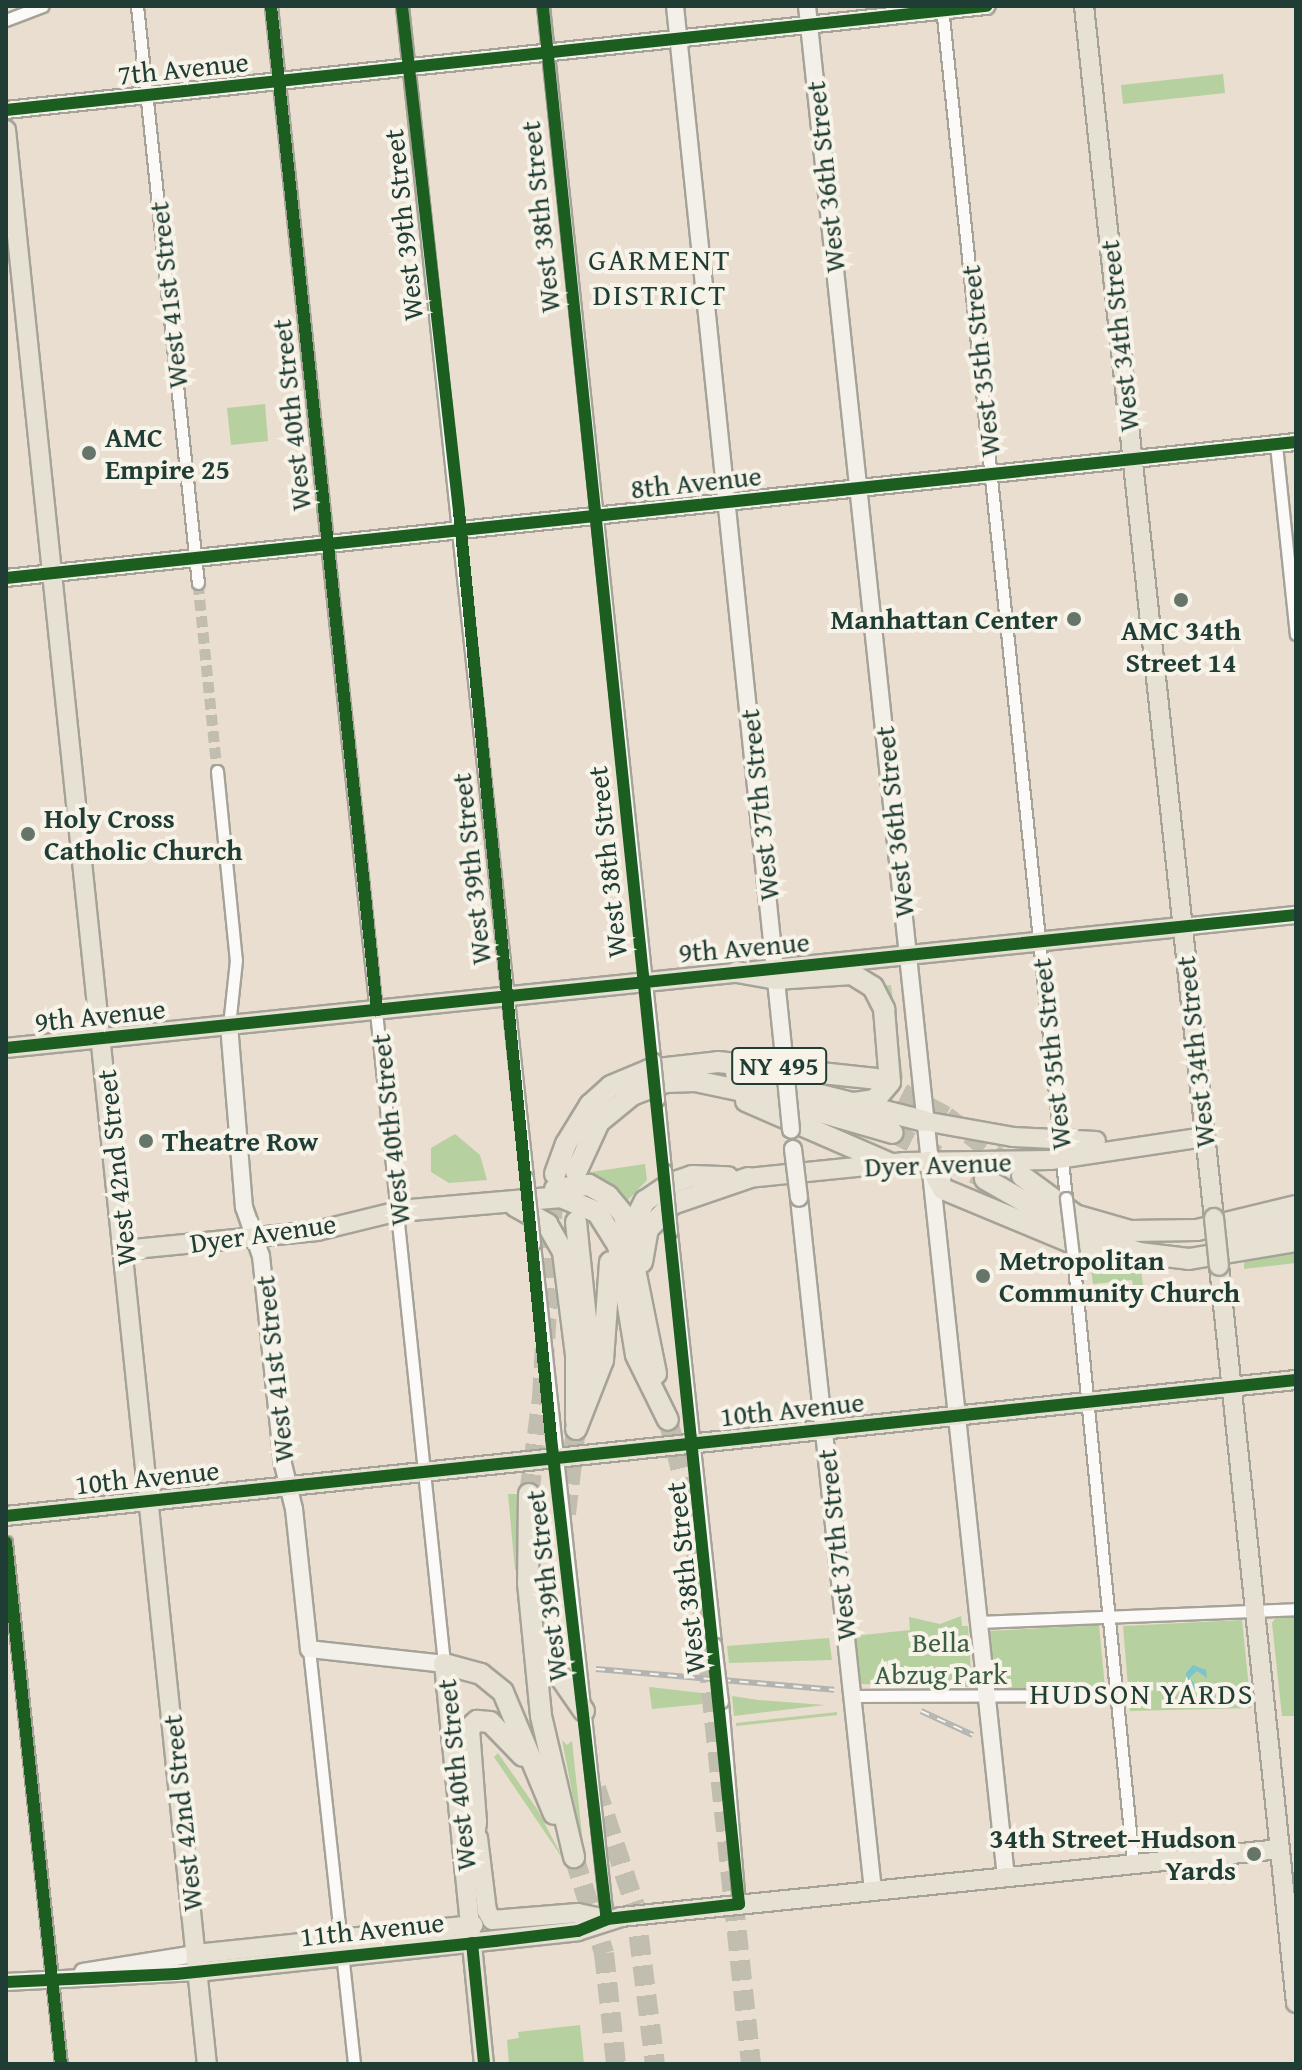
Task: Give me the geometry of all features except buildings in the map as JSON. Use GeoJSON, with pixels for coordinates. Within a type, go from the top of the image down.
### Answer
{"type":"FeatureCollection","features":[{"type":"Feature","properties":{"kind":"highway"},"geometry":{"type":"LineString","coordinates":[[737,972],[852,974],[877,991],[884,1009],[890,1082],[875,1100],[854,1103]]}},
{"type":"Feature","properties":{"kind":"highway","name":"NY 495"},"geometry":{"type":"LineString","coordinates":[[555,1174],[582,1116],[600,1095],[628,1078],[681,1066],[718,1062],[876,1079]]}},
{"type":"Feature","properties":{"kind":"highway"},"geometry":{"type":"LineString","coordinates":[[681,1066],[753,1077],[924,1121]]}},
{"type":"Feature","properties":{"kind":"highway"},"geometry":{"type":"LineString","coordinates":[[588,1137],[600,1105],[628,1078]]}},
{"type":"Feature","properties":{"kind":"highway","name":"NY 495"},"geometry":{"type":"LineString","coordinates":[[576,1172],[588,1137],[615,1107],[650,1086],[686,1080],[893,1133]]}},
{"type":"Feature","properties":{"kind":"highway"},"geometry":{"type":"LineString","coordinates":[[717,1086],[891,1164]]}},
{"type":"Feature","properties":{"kind":"highway"},"geometry":{"type":"LineString","coordinates":[[928,1162],[943,1189],[1056,1240],[1127,1261],[1189,1259],[1296,1241]]}},
{"type":"Feature","properties":{"kind":"highway"},"geometry":{"type":"LineString","coordinates":[[630,1230],[645,1201],[672,1183],[692,1176],[748,1178]]}},
{"type":"Feature","properties":{"kind":"highway"},"geometry":{"type":"LineString","coordinates":[[1022,1176],[1075,1215],[1126,1240],[1224,1244],[1296,1224]]}},
{"type":"Feature","properties":{"kind":"highway"},"geometry":{"type":"LineString","coordinates":[[641,1286],[645,1238],[662,1213],[684,1197],[748,1178]]}},
{"type":"Feature","properties":{"kind":"highway"},"geometry":{"type":"LineString","coordinates":[[985,1179],[1074,1230],[1126,1240],[1189,1259]]}},
{"type":"Feature","properties":{"kind":"highway"},"geometry":{"type":"LineString","coordinates":[[399,1211],[523,1200],[579,1201],[597,1212],[611,1231],[621,1257],[631,1340],[668,1420],[649,1351],[630,1230],[618,1205],[589,1185],[564,1187],[523,1200]]}},
{"type":"Feature","properties":{"kind":"highway"},"geometry":{"type":"LineString","coordinates":[[523,1200],[580,1212],[601,1232],[609,1252],[607,1343],[576,1429]]}},
{"type":"Feature","properties":{"kind":"highway"},"geometry":{"type":"LineString","coordinates":[[499,1201],[523,1208],[547,1224],[563,1252],[577,1372],[576,1429]]}},
{"type":"Feature","properties":{"kind":"highway"},"geometry":{"type":"LineString","coordinates":[[1126,1240],[1197,1230],[1296,1206]]}},
{"type":"Feature","properties":{"kind":"highway"},"geometry":{"type":"LineString","coordinates":[[1126,1240],[1186,1241],[1296,1217]]}},
{"type":"Feature","properties":{"kind":"highway"},"geometry":{"type":"LineString","coordinates":[[576,1222],[590,1357],[576,1429]]}},
{"type":"Feature","properties":{"kind":"highway"},"geometry":{"type":"LineString","coordinates":[[444,1664],[481,1674],[503,1692],[531,1766],[574,1857],[548,1754],[532,1634],[529,1494]]}},
{"type":"Feature","properties":{"kind":"highway"},"geometry":{"type":"LineString","coordinates":[[532,1634],[584,1711]]}},
{"type":"Feature","properties":{"kind":"highway"},"geometry":{"type":"LineString","coordinates":[[468,1879],[476,1822],[466,1741],[473,1724],[481,1720],[496,1725],[531,1766]]}},
{"type":"Feature","properties":{"kind":"main road","name":"West 37th Street"},"geometry":{"type":"LineString","coordinates":[[675,6],[873,1890]]}},
{"type":"Feature","properties":{"kind":"main road","name":"West 36th Street"},"geometry":{"type":"LineString","coordinates":[[807,6],[1006,1876]]}},
{"type":"Feature","properties":{"kind":"main road","name":"7th Avenue"},"geometry":{"type":"LineString","coordinates":[[6,110],[809,26],[943,8],[986,6]]}},
{"type":"Feature","properties":{"kind":"main road","name":"West 34th Street"},"geometry":{"type":"LineString","coordinates":[[1084,6],[1256,1611],[1288,1848],[1296,2003]]}},
{"type":"Feature","properties":{"kind":"main road","name":"West 42nd Street"},"geometry":{"type":"LineString","coordinates":[[6,130],[151,1501],[207,2064]]}},
{"type":"Feature","properties":{"kind":"main road","name":"8th Avenue"},"geometry":{"type":"LineString","coordinates":[[6,578],[1296,442]]}},
{"type":"Feature","properties":{"kind":"main road","name":"9th Avenue"},"geometry":{"type":"LineString","coordinates":[[776,973],[907,955],[1296,915]]}},
{"type":"Feature","properties":{"kind":"main road","name":"9th Avenue"},"geometry":{"type":"LineString","coordinates":[[6,1048],[737,972]]}},
{"type":"Feature","properties":{"kind":"main road","name":"West 41st Street"},"geometry":{"type":"LineString","coordinates":[[229,1025],[244,1207],[256,1238],[309,1649]]}},
{"type":"Feature","properties":{"kind":"main road","name":"Dyer Avenue"},"geometry":{"type":"LineString","coordinates":[[924,1121],[1061,1150]]}},
{"type":"Feature","properties":{"kind":"main road","name":"Dyer Avenue"},"geometry":{"type":"LineString","coordinates":[[748,1178],[1205,1137]]}},
{"type":"Feature","properties":{"kind":"main road","name":"Dyer Avenue"},"geometry":{"type":"LineString","coordinates":[[124,1250],[336,1227],[399,1211]]}},
{"type":"Feature","properties":{"kind":"main road","name":"10th Avenue"},"geometry":{"type":"LineString","coordinates":[[6,1516],[1296,1380]]}},
{"type":"Feature","properties":{"kind":"main road"},"geometry":{"type":"LineString","coordinates":[[309,1649],[444,1664]]}},
{"type":"Feature","properties":{"kind":"main road","name":"West 40th Street"},"geometry":{"type":"LineString","coordinates":[[444,1664],[468,1879],[478,1929]]}},
{"type":"Feature","properties":{"kind":"main road","name":"West 40th Street"},"geometry":{"type":"LineString","coordinates":[[476,1822],[484,2064]]}},
{"type":"Feature","properties":{"kind":"main road","name":"11th Avenue"},"geometry":{"type":"LineString","coordinates":[[6,1982],[478,1929],[578,1931],[607,1919],[1288,1848]]}},
{"type":"Feature","properties":{"kind":"main road","name":"11th Avenue"},"geometry":{"type":"LineString","coordinates":[[478,1929],[501,1922],[578,1913],[607,1919]]}},
{"type":"Feature","properties":{"kind":"street"},"geometry":{"type":"LineString","coordinates":[[6,20],[42,6]]}},
{"type":"Feature","properties":{"kind":"street","name":"West 41st Street"},"geometry":{"type":"LineString","coordinates":[[137,6],[198,583]]}},
{"type":"Feature","properties":{"kind":"street","name":"West 40th Street"},"geometry":{"type":"LineString","coordinates":[[271,6],[444,1664]]}},
{"type":"Feature","properties":{"kind":"street","name":"West 39th Street"},"geometry":{"type":"LineString","coordinates":[[402,6],[461,530],[555,1458],[607,1919]]}},
{"type":"Feature","properties":{"kind":"street","name":"West 38th Street"},"geometry":{"type":"LineString","coordinates":[[543,6],[722,1702],[739,1904]]}},
{"type":"Feature","properties":{"kind":"street","name":"West 35th Street"},"geometry":{"type":"LineString","coordinates":[[943,8],[1111,1617],[1133,1863]]}},
{"type":"Feature","properties":{"kind":"street"},"geometry":{"type":"LineString","coordinates":[[1276,445],[1296,634]]}},
{"type":"Feature","properties":{"kind":"street","name":"West 41st Street"},"geometry":{"type":"LineString","coordinates":[[217,771],[236,960],[229,1025]]}},
{"type":"Feature","properties":{"kind":"street"},"geometry":{"type":"LineString","coordinates":[[6,1542],[34,1796],[60,1977],[61,2064]]}},
{"type":"Feature","properties":{"kind":"street"},"geometry":{"type":"LineString","coordinates":[[977,1622],[1296,1609]]}},
{"type":"Feature","properties":{"kind":"street","name":"West 41st Street"},"geometry":{"type":"LineString","coordinates":[[309,1649],[354,2064]]}},
{"type":"Feature","properties":{"kind":"street"},"geometry":{"type":"LineString","coordinates":[[852,1696],[1117,1695]]}},
{"type":"Feature","properties":{"kind":"green space"},"geometry":{"type":"Polygon","coordinates":[[[1223,74],[1225,93],[1123,104],[1121,85],[1223,74]]]}},
{"type":"Feature","properties":{"kind":"green space"},"geometry":{"type":"Polygon","coordinates":[[[265,404],[268,441],[231,445],[227,408],[265,404]]]}},
{"type":"Feature","properties":{"kind":"green space"},"geometry":{"type":"Polygon","coordinates":[[[891,985],[903,1078],[896,1089],[890,999],[883,986],[891,985]]]}},
{"type":"Feature","properties":{"kind":"green space"},"geometry":{"type":"Polygon","coordinates":[[[455,1134],[480,1155],[487,1180],[449,1183],[431,1172],[431,1148],[455,1134]]]}},
{"type":"Feature","properties":{"kind":"green space"},"geometry":{"type":"Polygon","coordinates":[[[645,1164],[647,1180],[628,1200],[573,1176],[544,1179],[645,1164]]]}},
{"type":"Feature","properties":{"kind":"green space"},"geometry":{"type":"Polygon","coordinates":[[[1296,1249],[1296,1263],[1244,1269],[1244,1262],[1296,1249]]]}},
{"type":"Feature","properties":{"kind":"green space"},"geometry":{"type":"Polygon","coordinates":[[[1090,1262],[1141,1271],[1144,1292],[1134,1293],[1132,1280],[1093,1284],[1090,1262]]]}},
{"type":"Feature","properties":{"kind":"green space"},"geometry":{"type":"Polygon","coordinates":[[[508,1494],[523,1494],[521,1570],[515,1570],[508,1494]]]}},
{"type":"Feature","properties":{"kind":"green space"},"geometry":{"type":"Polygon","coordinates":[[[537,1522],[545,1625],[553,1625],[553,1630],[543,1632],[537,1522]]]}},
{"type":"Feature","properties":{"kind":"green space","name":"Bella Abzug Park"},"geometry":{"type":"Polygon","coordinates":[[[961,1616],[962,1626],[968,1626],[972,1687],[859,1684],[854,1636],[910,1630],[909,1617],[940,1624],[961,1616]]]}},
{"type":"Feature","properties":{"kind":"green space"},"geometry":{"type":"Polygon","coordinates":[[[1276,1617],[1296,1617],[1296,1716],[1282,1716],[1272,1623],[1276,1617]]]}},
{"type":"Feature","properties":{"kind":"green space"},"geometry":{"type":"Polygon","coordinates":[[[1242,1620],[1251,1708],[1130,1711],[1123,1626],[1242,1620]]]}},
{"type":"Feature","properties":{"kind":"green space","name":"Bella Abzug Park"},"geometry":{"type":"Polygon","coordinates":[[[1099,1625],[1105,1688],[997,1688],[993,1683],[989,1631],[1099,1625]]]}},
{"type":"Feature","properties":{"kind":"green space"},"geometry":{"type":"Polygon","coordinates":[[[829,1638],[832,1660],[729,1663],[727,1646],[829,1638]]]}},
{"type":"Feature","properties":{"kind":"green space"},"geometry":{"type":"Polygon","coordinates":[[[649,1687],[702,1693],[702,1704],[652,1709],[649,1687]]]}},
{"type":"Feature","properties":{"kind":"green space"},"geometry":{"type":"Polygon","coordinates":[[[732,1696],[758,1700],[825,1705],[734,1716],[732,1696]]]}},
{"type":"Feature","properties":{"kind":"green space"},"geometry":{"type":"Polygon","coordinates":[[[837,1712],[837,1715],[736,1726],[736,1723],[837,1712]]]}},
{"type":"Feature","properties":{"kind":"green space"},"geometry":{"type":"Polygon","coordinates":[[[562,1740],[567,1745],[572,1741],[584,1854],[562,1740]]]}},
{"type":"Feature","properties":{"kind":"green space"},"geometry":{"type":"Polygon","coordinates":[[[498,1753],[537,1809],[565,1862],[494,1757],[498,1753]]]}},
{"type":"Feature","properties":{"kind":"green space"},"geometry":{"type":"Polygon","coordinates":[[[580,2025],[584,2064],[509,2064],[507,2040],[519,2038],[518,2032],[580,2025]]]}},
{"type":"Feature","properties":{"kind":"water"},"geometry":{"type":"Polygon","coordinates":[[[1193,1665],[1206,1670],[1207,1678],[1197,1671],[1189,1678],[1205,1693],[1187,1684],[1186,1673],[1193,1665]]]}},
{"type":"Feature","properties":{"kind":"tunnel"},"geometry":{"type":"LineString","coordinates":[[198,583],[217,771]]}},
{"type":"Feature","properties":{"kind":"tunnel"},"geometry":{"type":"LineString","coordinates":[[876,1079],[946,1116],[1012,1168]]}},
{"type":"Feature","properties":{"kind":"tunnel"},"geometry":{"type":"LineString","coordinates":[[893,1133],[985,1179]]}},
{"type":"Feature","properties":{"kind":"tunnel"},"geometry":{"type":"LineString","coordinates":[[529,1494],[542,1398],[554,1182]]}},
{"type":"Feature","properties":{"kind":"tunnel"},"geometry":{"type":"LineString","coordinates":[[668,1420],[692,1513],[751,2064]]}},
{"type":"Feature","properties":{"kind":"tunnel"},"geometry":{"type":"LineString","coordinates":[[566,1514],[576,1429]]}},
{"type":"Feature","properties":{"kind":"tunnel"},"geometry":{"type":"LineString","coordinates":[[596,1788],[635,1906],[655,2064]]}},
{"type":"Feature","properties":{"kind":"tunnel"},"geometry":{"type":"LineString","coordinates":[[574,1857],[604,1953],[616,2064]]}},
{"type":"Feature","properties":{"kind":"railway"},"geometry":{"type":"LineString","coordinates":[[596,1669],[834,1690]]}},
{"type":"Feature","properties":{"kind":"railway"},"geometry":{"type":"LineString","coordinates":[[921,1711],[973,1735]]}},
{"type":"Feature","properties":{"kind":"cycle path"},"geometry":{"type":"LineString","coordinates":[[271,6],[377,1010]]}},
{"type":"Feature","properties":{"kind":"cycle path"},"geometry":{"type":"LineString","coordinates":[[402,6],[459,511],[551,1438],[607,1919]]}},
{"type":"Feature","properties":{"kind":"cycle path"},"geometry":{"type":"LineString","coordinates":[[6,1982],[176,1974],[495,1941],[578,1931],[607,1919],[739,1904],[543,6]]}},
{"type":"Feature","properties":{"kind":"cycle path"},"geometry":{"type":"LineString","coordinates":[[6,110],[986,6]]}},
{"type":"Feature","properties":{"kind":"cycle path"},"geometry":{"type":"LineString","coordinates":[[6,578],[1296,442]]}},
{"type":"Feature","properties":{"kind":"cycle path"},"geometry":{"type":"LineString","coordinates":[[6,1048],[1296,915]]}},
{"type":"Feature","properties":{"kind":"cycle path"},"geometry":{"type":"LineString","coordinates":[[6,1516],[1296,1380]]}},
{"type":"Feature","properties":{"kind":"cycle path"},"geometry":{"type":"LineString","coordinates":[[6,1542],[61,2064]]}},
{"type":"Feature","properties":{"kind":"cycle path"},"geometry":{"type":"LineString","coordinates":[[472,1943],[484,2064]]}},
{"type":"Feature","properties":{"kind":"place","name":"AMC Empire 25"},"geometry":{"type":"Point","coordinates":[89,453]}},
{"type":"Feature","properties":{"kind":"place","name":"AMC 34th Street 14"},"geometry":{"type":"Point","coordinates":[1181,600]}},
{"type":"Feature","properties":{"kind":"place","name":"Manhattan Center"},"geometry":{"type":"Point","coordinates":[1074,619]}},
{"type":"Feature","properties":{"kind":"place","name":"Holy Cross Catholic Church"},"geometry":{"type":"Point","coordinates":[28,834]}},
{"type":"Feature","properties":{"kind":"place","name":"Theatre Row"},"geometry":{"type":"Point","coordinates":[146,1141]}},
{"type":"Feature","properties":{"kind":"place","name":"Metropolitan Community Church"},"geometry":{"type":"Point","coordinates":[983,1276]}},
{"type":"Feature","properties":{"kind":"place","name":"34th Street–Hudson Yards"},"geometry":{"type":"Point","coordinates":[1254,1854]}},
{"type":"Feature","properties":{"kind":"district","name":"GARMENT DISTRICT"},"geometry":{"type":"Point","coordinates":[660,276]}},
{"type":"Feature","properties":{"kind":"district","name":"HUDSON YARDS"},"geometry":{"type":"Point","coordinates":[1142,1693]}}]}
